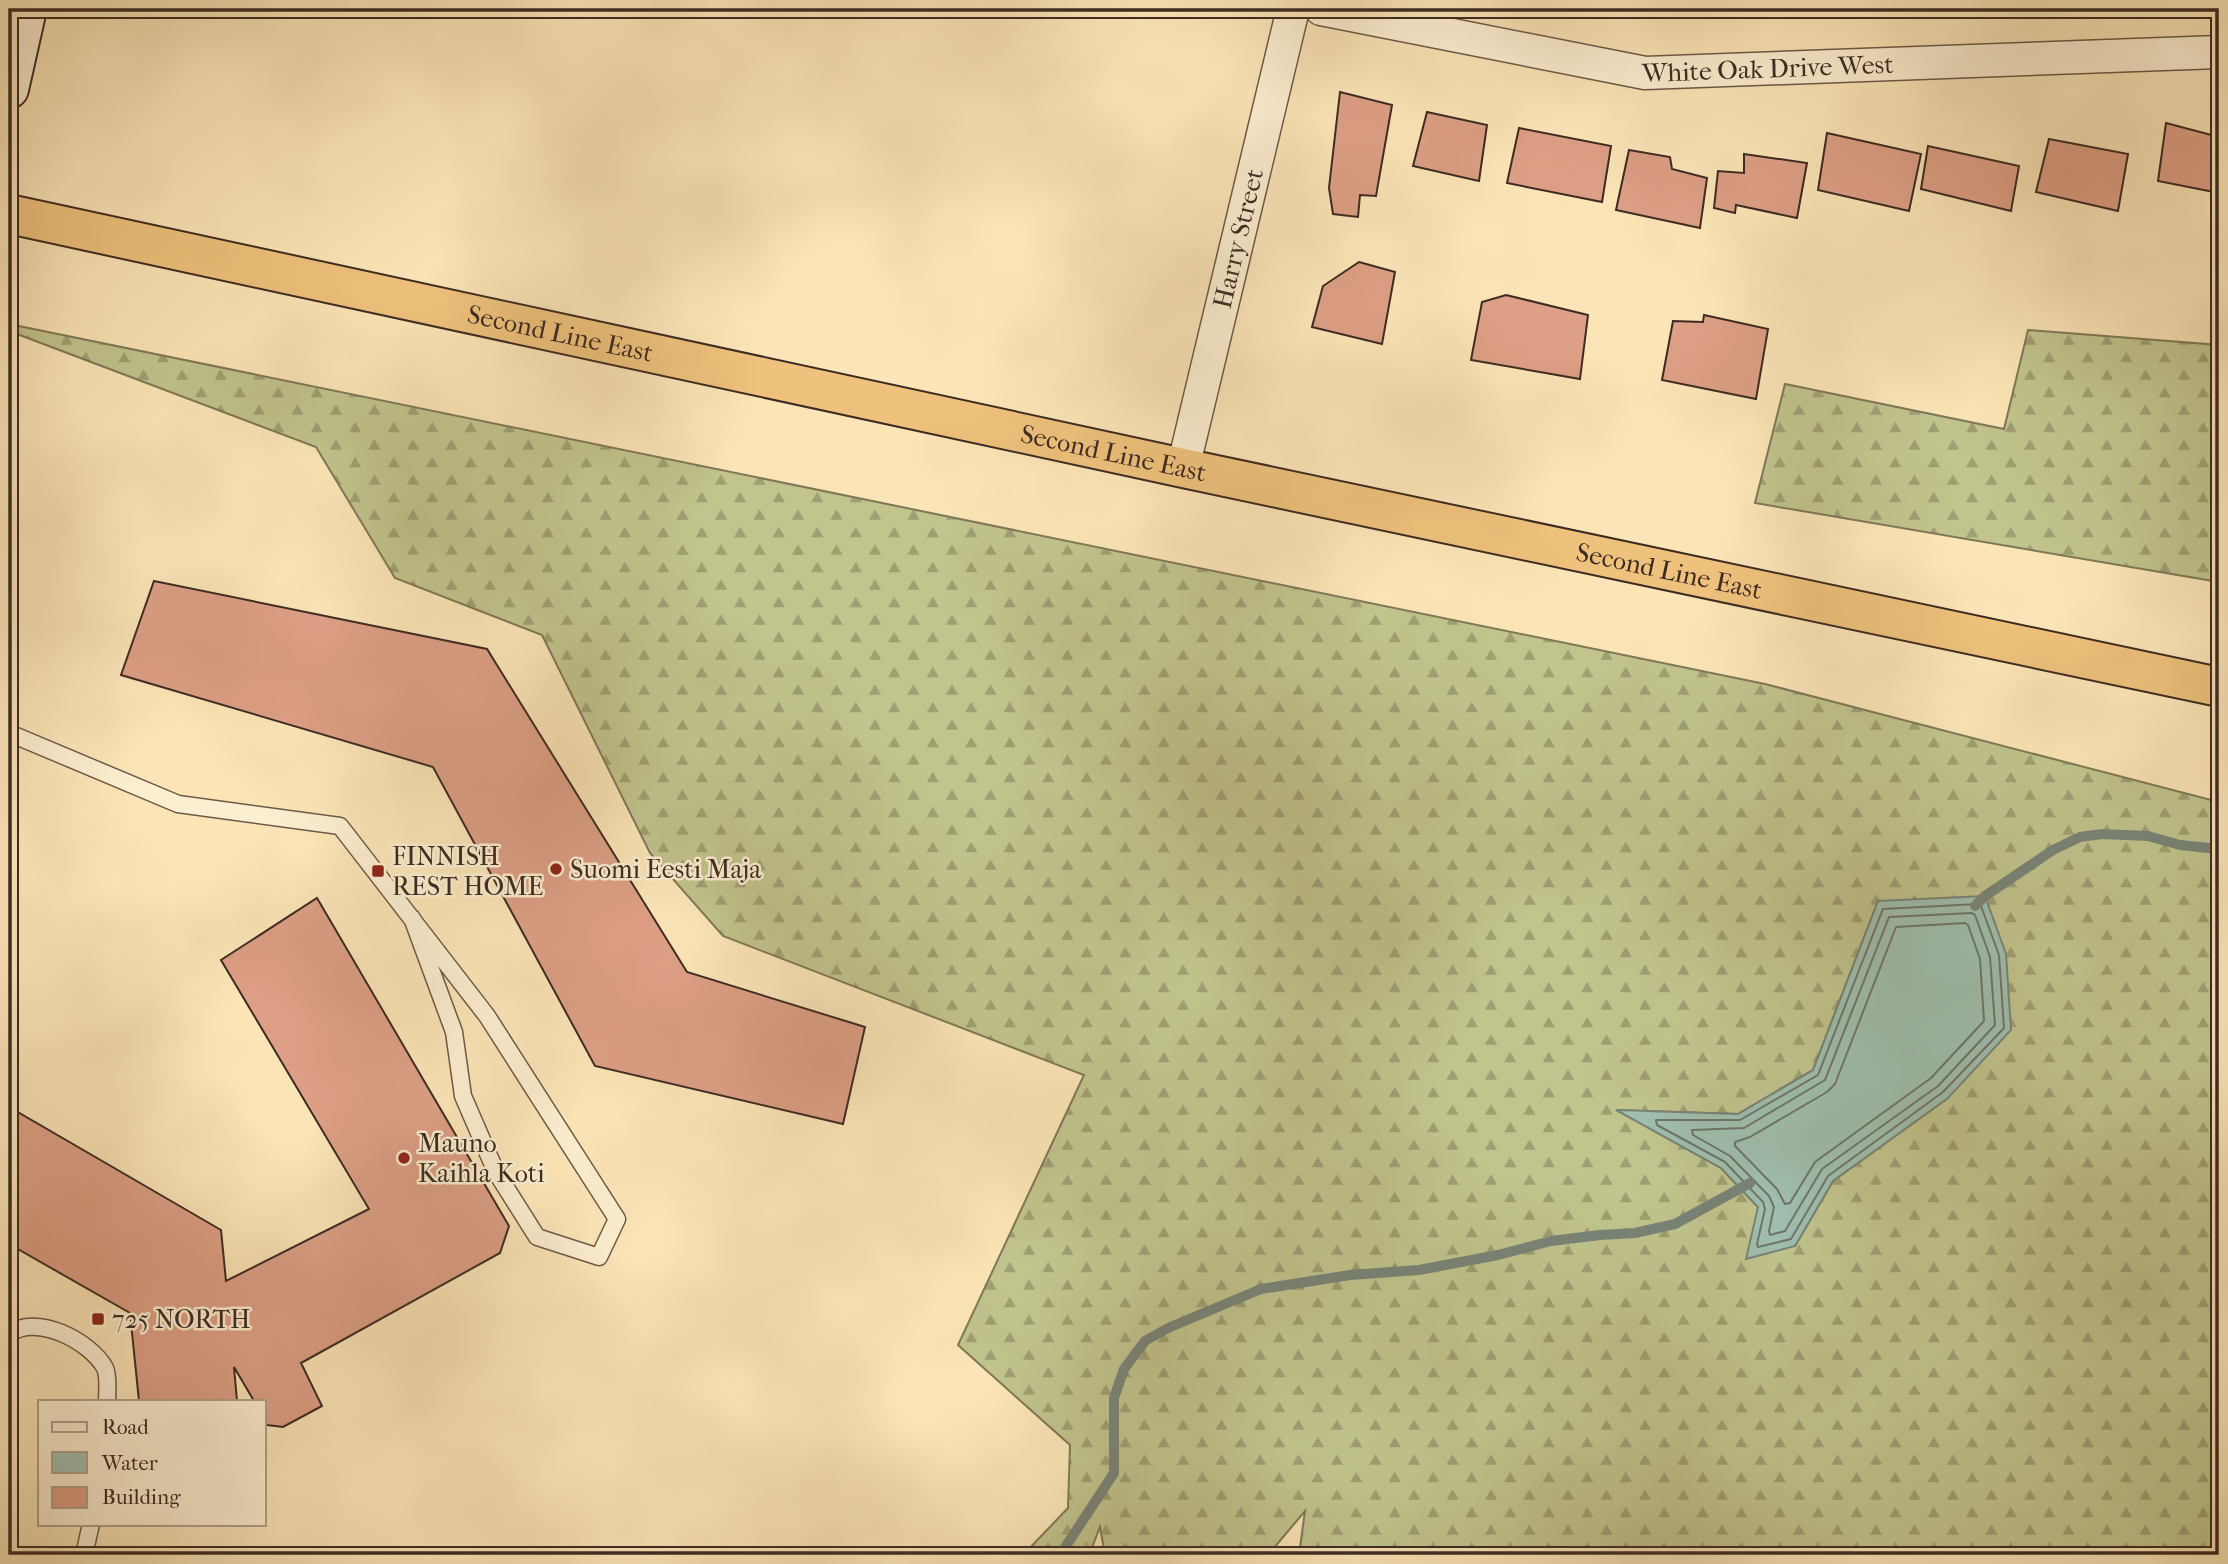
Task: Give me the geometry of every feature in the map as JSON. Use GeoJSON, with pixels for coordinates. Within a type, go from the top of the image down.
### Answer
{"type":"FeatureCollection","features":[{"type":"Feature","properties":{"kind":"highway","name":"Second Line East"},"geometry":{"type":"LineString","coordinates":[[9,214],[1183,468],[2219,687]]}},
{"type":"Feature","properties":{"kind":"main road"},"geometry":{"type":"LineString","coordinates":[[9,16],[14,9]]}},
{"type":"Feature","properties":{"kind":"main road"},"geometry":{"type":"LineString","coordinates":[[9,89],[27,9]]}},
{"type":"Feature","properties":{"kind":"street","name":"Harry Street"},"geometry":{"type":"LineString","coordinates":[[1183,468],[1293,9]]}},
{"type":"Feature","properties":{"kind":"street","name":"White Oak Drive West"},"geometry":{"type":"LineString","coordinates":[[1321,9],[1646,73],[2219,52]]}},
{"type":"Feature","properties":{"kind":"lane"},"geometry":{"type":"LineString","coordinates":[[9,733],[178,804],[340,826],[487,1016],[617,1219],[598,1257],[537,1237],[496,1172],[463,1096],[454,1032],[411,918]]}},
{"type":"Feature","properties":{"kind":"lane"},"geometry":{"type":"LineString","coordinates":[[9,1334],[29,1325],[69,1336],[94,1353],[107,1371],[107,1400]]}},
{"type":"Feature","properties":{"kind":"lane"},"geometry":{"type":"LineString","coordinates":[[84,1555],[91,1526]]}},
{"type":"Feature","properties":{"kind":"green space"},"geometry":{"type":"Polygon","coordinates":[[[9,324],[1765,684],[2219,802],[2219,1555],[1299,1555],[1305,1511],[1268,1555],[1105,1555],[1100,1527],[1089,1555],[1023,1555],[1068,1508],[1070,1445],[958,1345],[1084,1075],[723,936],[650,853],[542,635],[395,578],[316,447],[9,331],[9,324]],[[1878,901],[1813,1070],[1738,1114],[1618,1110],[1721,1168],[1795,1246],[1833,1181],[1948,1098],[1878,901]]]}},
{"type":"Feature","properties":{"kind":"green space"},"geometry":{"type":"Polygon","coordinates":[[[2028,330],[2219,345],[2219,582],[1755,503],[1785,384],[2004,429],[2028,330]]]}},
{"type":"Feature","properties":{"kind":"water"},"geometry":{"type":"Polygon","coordinates":[[[1985,896],[2006,954],[2011,1030],[1948,1098],[1833,1181],[1795,1246],[1746,1259],[1758,1207],[1721,1168],[1616,1110],[1738,1114],[1813,1070],[1878,901],[1985,896]]]}},
{"type":"Feature","properties":{"kind":"building"},"geometry":{"type":"Polygon","coordinates":[[[1340,92],[1392,105],[1376,196],[1360,195],[1358,217],[1333,214],[1329,188],[1340,92]]]}},
{"type":"Feature","properties":{"kind":"building"},"geometry":{"type":"Polygon","coordinates":[[[1427,112],[1487,125],[1479,181],[1413,166],[1427,112]]]}},
{"type":"Feature","properties":{"kind":"building"},"geometry":{"type":"Polygon","coordinates":[[[2166,123],[2219,137],[2219,193],[2158,181],[2166,123]]]}},
{"type":"Feature","properties":{"kind":"building"},"geometry":{"type":"Polygon","coordinates":[[[1519,128],[1611,146],[1602,202],[1507,183],[1519,128]]]}},
{"type":"Feature","properties":{"kind":"building"},"geometry":{"type":"Polygon","coordinates":[[[1827,133],[1921,154],[1909,211],[1818,190],[1827,133]]]}},
{"type":"Feature","properties":{"kind":"building"},"geometry":{"type":"Polygon","coordinates":[[[2049,139],[2128,154],[2118,211],[2036,192],[2049,139]]]}},
{"type":"Feature","properties":{"kind":"building"},"geometry":{"type":"Polygon","coordinates":[[[1928,146],[2019,166],[2011,211],[1921,189],[1928,146]]]}},
{"type":"Feature","properties":{"kind":"building"},"geometry":{"type":"Polygon","coordinates":[[[1629,150],[1670,157],[1672,169],[1707,178],[1700,228],[1616,210],[1629,150]]]}},
{"type":"Feature","properties":{"kind":"building"},"geometry":{"type":"Polygon","coordinates":[[[1744,154],[1807,163],[1797,218],[1736,205],[1735,213],[1714,208],[1718,171],[1744,173],[1744,154]]]}},
{"type":"Feature","properties":{"kind":"building"},"geometry":{"type":"Polygon","coordinates":[[[1359,262],[1395,272],[1382,344],[1312,327],[1323,286],[1359,262]]]}},
{"type":"Feature","properties":{"kind":"building"},"geometry":{"type":"Polygon","coordinates":[[[1506,295],[1588,315],[1580,379],[1471,360],[1482,302],[1506,295]]]}},
{"type":"Feature","properties":{"kind":"building"},"geometry":{"type":"Polygon","coordinates":[[[1704,315],[1768,329],[1756,399],[1662,380],[1673,321],[1703,322],[1704,315]]]}},
{"type":"Feature","properties":{"kind":"building","name":"Suomi Eesti Maja"},"geometry":{"type":"Polygon","coordinates":[[[154,581],[487,649],[687,972],[865,1027],[843,1124],[595,1066],[433,767],[121,675],[154,581]]]}},
{"type":"Feature","properties":{"kind":"building","name":"Mauno Kaihla Koti"},"geometry":{"type":"Polygon","coordinates":[[[317,898],[509,1226],[500,1253],[301,1363],[322,1406],[283,1427],[267,1425],[266,1400],[253,1400],[234,1367],[237,1400],[139,1400],[130,1313],[9,1244],[9,1107],[221,1230],[226,1281],[369,1209],[221,960],[317,898]]]}},
{"type":"Feature","properties":{"kind":"waterway"},"geometry":{"type":"LineString","coordinates":[[1975,906],[1985,896],[2053,850],[2080,837],[2102,834],[2148,836],[2180,845],[2219,849]]}},
{"type":"Feature","properties":{"kind":"waterway"},"geometry":{"type":"LineString","coordinates":[[1060,1555],[1114,1473],[1114,1398],[1124,1369],[1145,1341],[1168,1328],[1261,1289],[1350,1275],[1419,1270],[1498,1255],[1551,1241],[1635,1233],[1675,1224],[1750,1183]]}},
{"type":"Feature","properties":{"kind":"place","name":"Suomi Eesti Maja"},"geometry":{"type":"Point","coordinates":[556,869]}},
{"type":"Feature","properties":{"kind":"place","name":"FINNISH REST HOME"},"geometry":{"type":"Point","coordinates":[378,871]}},
{"type":"Feature","properties":{"kind":"place","name":"Mauno Kaihla Koti"},"geometry":{"type":"Point","coordinates":[404,1158]}},
{"type":"Feature","properties":{"kind":"place","name":"725 NORTH"},"geometry":{"type":"Point","coordinates":[98,1319]}}]}
